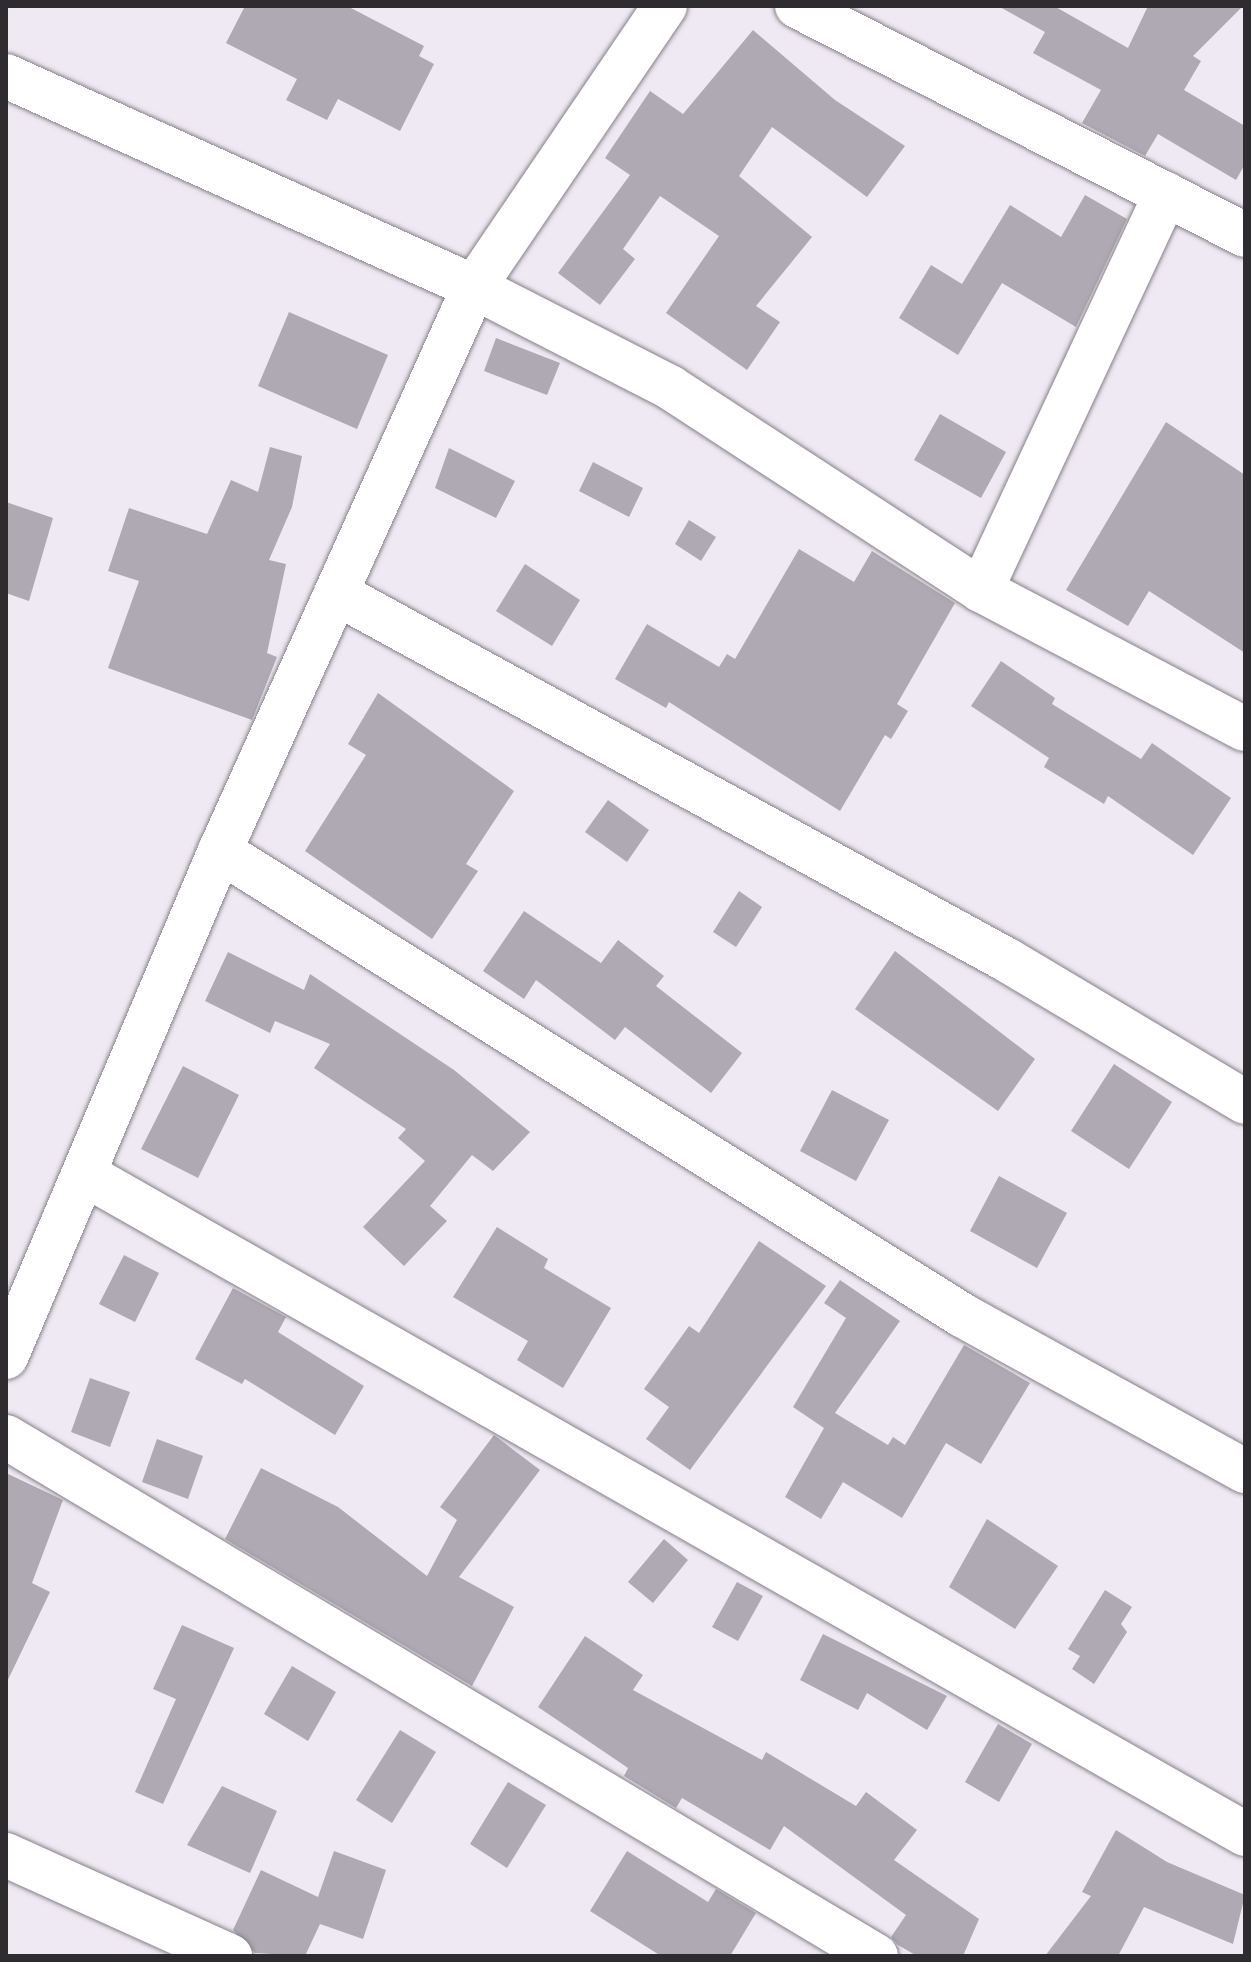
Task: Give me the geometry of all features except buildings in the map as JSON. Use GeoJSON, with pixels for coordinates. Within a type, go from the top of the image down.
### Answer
{"type":"FeatureCollection","features":[{"type":"Feature","properties":{"kind":"street"},"geometry":{"type":"LineString","coordinates":[[6,1357],[86,1175],[220,851],[474,287],[665,6]]}},
{"type":"Feature","properties":{"kind":"street"},"geometry":{"type":"LineString","coordinates":[[797,6],[1245,235]]}},
{"type":"Feature","properties":{"kind":"street"},"geometry":{"type":"LineString","coordinates":[[6,76],[474,287],[671,388],[981,590],[1245,729]]}},
{"type":"Feature","properties":{"kind":"street"},"geometry":{"type":"LineString","coordinates":[[981,590],[1166,194]]}},
{"type":"Feature","properties":{"kind":"street"},"geometry":{"type":"LineString","coordinates":[[336,593],[1007,960],[1245,1102]]}},
{"type":"Feature","properties":{"kind":"street"},"geometry":{"type":"LineString","coordinates":[[220,851],[962,1315],[1245,1471]]}},
{"type":"Feature","properties":{"kind":"street"},"geometry":{"type":"LineString","coordinates":[[86,1175],[1245,1834]]}},
{"type":"Feature","properties":{"kind":"street"},"geometry":{"type":"LineString","coordinates":[[6,1437],[876,1956]]}},
{"type":"Feature","properties":{"kind":"street"},"geometry":{"type":"LineString","coordinates":[[6,1855],[230,1956]]}}]}
